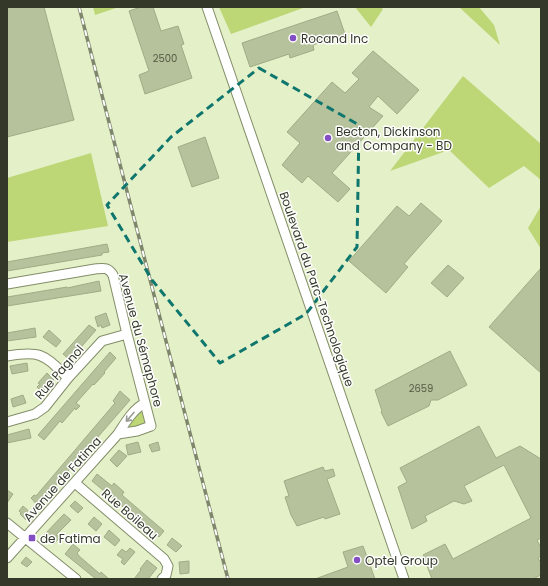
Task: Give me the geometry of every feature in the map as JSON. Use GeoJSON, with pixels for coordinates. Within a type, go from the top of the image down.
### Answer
{"type":"FeatureCollection","features":[{"type":"Feature","properties":{"kind":"street","name":"Boulevard du Parc-Technologique"},"geometry":{"type":"LineString","coordinates":[[207,7],[404,579]]}},
{"type":"Feature","properties":{"kind":"street","name":"Avenue du Sémaphore"},"geometry":{"type":"LineString","coordinates":[[7,284],[106,268],[110,270],[113,275],[151,426]]}},
{"type":"Feature","properties":{"kind":"street","name":"Rue Pagnol"},"geometry":{"type":"LineString","coordinates":[[7,422],[35,414],[45,407],[68,378],[102,341],[127,334]]}},
{"type":"Feature","properties":{"kind":"street"},"geometry":{"type":"LineString","coordinates":[[7,356],[25,353],[36,354],[48,358],[68,378]]}},
{"type":"Feature","properties":{"kind":"street","name":"Avenue de Fatima"},"geometry":{"type":"LineString","coordinates":[[7,558],[118,434],[141,405],[145,403]]}},
{"type":"Feature","properties":{"kind":"street","name":"Avenue de Fatima"},"geometry":{"type":"LineString","coordinates":[[118,434],[137,431],[151,426]]}},
{"type":"Feature","properties":{"kind":"street","name":"Rue Boileau"},"geometry":{"type":"LineString","coordinates":[[75,483],[164,559],[168,566],[166,575],[162,579]]}},
{"type":"Feature","properties":{"kind":"street"},"geometry":{"type":"LineString","coordinates":[[7,523],[76,579]]}},
{"type":"Feature","properties":{"kind":"highlighted area"},"geometry":{"type":"Polygon","coordinates":[[[259,68],[359,125],[357,247],[306,314],[220,363],[152,280],[107,205],[171,137],[259,68]]]}},
{"type":"Feature","properties":{"kind":"green space"},"geometry":{"type":"Polygon","coordinates":[[[93,7],[119,7],[95,15],[93,7]]]}},
{"type":"Feature","properties":{"kind":"green space"},"geometry":{"type":"Polygon","coordinates":[[[219,7],[329,7],[303,8],[231,34],[219,7]]]}},
{"type":"Feature","properties":{"kind":"green space"},"geometry":{"type":"Polygon","coordinates":[[[355,7],[380,7],[383,9],[371,27],[355,7]]]}},
{"type":"Feature","properties":{"kind":"green space"},"geometry":{"type":"Polygon","coordinates":[[[459,7],[479,7],[494,25],[500,45],[459,7]]]}},
{"type":"Feature","properties":{"kind":"green space"},"geometry":{"type":"Polygon","coordinates":[[[463,76],[541,144],[541,180],[524,166],[489,188],[449,150],[390,171],[463,76]]]}},
{"type":"Feature","properties":{"kind":"green space"},"geometry":{"type":"Polygon","coordinates":[[[91,153],[108,226],[7,242],[7,178],[91,153]]]}},
{"type":"Feature","properties":{"kind":"green space"},"geometry":{"type":"Polygon","coordinates":[[[541,206],[541,249],[528,228],[541,206]]]}},
{"type":"Feature","properties":{"kind":"green space"},"geometry":{"type":"Polygon","coordinates":[[[140,411],[142,411],[145,424],[127,429],[126,427],[140,411]]]}},
{"type":"Feature","properties":{"kind":"building"},"geometry":{"type":"Polygon","coordinates":[[[7,7],[44,7],[74,120],[7,137],[7,7]]]}},
{"type":"Feature","properties":{"kind":"building"},"geometry":{"type":"Polygon","coordinates":[[[141,7],[153,7],[161,31],[178,26],[184,44],[181,45],[192,78],[145,94],[139,75],[149,71],[129,11],[141,7]]]}},
{"type":"Feature","properties":{"kind":"building","name":"Rocand Inc"},"geometry":{"type":"Polygon","coordinates":[[[337,11],[345,34],[313,45],[314,50],[290,58],[289,54],[250,67],[242,43],[337,11]]]}},
{"type":"Feature","properties":{"kind":"building","name":"Becton, Dickinson and Company - BD"},"geometry":{"type":"Polygon","coordinates":[[[373,51],[419,90],[397,114],[378,96],[369,107],[383,116],[332,173],[350,189],[338,202],[308,176],[302,183],[282,165],[300,143],[287,132],[332,82],[345,93],[359,79],[352,73],[373,51]]]}},
{"type":"Feature","properties":{"kind":"building"},"geometry":{"type":"Polygon","coordinates":[[[205,137],[219,178],[192,187],[178,147],[205,137]]]}},
{"type":"Feature","properties":{"kind":"building"},"geometry":{"type":"Polygon","coordinates":[[[421,203],[442,221],[404,264],[408,267],[386,293],[349,261],[397,206],[409,216],[421,203]]]}},
{"type":"Feature","properties":{"kind":"building"},"geometry":{"type":"Polygon","coordinates":[[[107,244],[109,252],[102,253],[102,255],[7,271],[7,262],[107,244]]]}},
{"type":"Feature","properties":{"kind":"building"},"geometry":{"type":"Polygon","coordinates":[[[448,265],[464,278],[447,297],[431,283],[448,265]]]}},
{"type":"Feature","properties":{"kind":"building"},"geometry":{"type":"Polygon","coordinates":[[[541,268],[541,373],[489,327],[541,268]]]}},
{"type":"Feature","properties":{"kind":"building"},"geometry":{"type":"Polygon","coordinates":[[[99,281],[101,291],[7,306],[7,297],[67,288],[99,281]]]}},
{"type":"Feature","properties":{"kind":"building"},"geometry":{"type":"Polygon","coordinates":[[[106,313],[110,325],[102,328],[101,325],[98,327],[95,317],[106,313]]]}},
{"type":"Feature","properties":{"kind":"building"},"geometry":{"type":"Polygon","coordinates":[[[89,325],[96,330],[70,360],[63,354],[89,325]]]}},
{"type":"Feature","properties":{"kind":"building"},"geometry":{"type":"Polygon","coordinates":[[[35,328],[36,337],[7,341],[7,333],[35,328]]]}},
{"type":"Feature","properties":{"kind":"building"},"geometry":{"type":"Polygon","coordinates":[[[49,330],[61,341],[56,347],[43,337],[49,330]]]}},
{"type":"Feature","properties":{"kind":"building"},"geometry":{"type":"Polygon","coordinates":[[[450,351],[467,385],[438,400],[431,400],[429,406],[388,426],[381,412],[382,411],[375,390],[450,351]]]}},
{"type":"Feature","properties":{"kind":"building"},"geometry":{"type":"Polygon","coordinates":[[[110,352],[116,358],[104,372],[105,373],[76,403],[80,406],[76,410],[75,408],[62,423],[60,421],[44,440],[38,435],[110,352]]]}},
{"type":"Feature","properties":{"kind":"building"},"geometry":{"type":"Polygon","coordinates":[[[27,363],[28,371],[12,374],[10,366],[27,363]]]}},
{"type":"Feature","properties":{"kind":"building"},"geometry":{"type":"Polygon","coordinates":[[[47,373],[54,380],[42,392],[37,387],[40,384],[38,383],[47,373]]]}},
{"type":"Feature","properties":{"kind":"building"},"geometry":{"type":"Polygon","coordinates":[[[120,391],[130,400],[38,506],[31,498],[34,495],[36,496],[115,403],[113,401],[120,391]]]}},
{"type":"Feature","properties":{"kind":"building"},"geometry":{"type":"Polygon","coordinates":[[[23,395],[26,403],[13,407],[11,399],[23,395]]]}},
{"type":"Feature","properties":{"kind":"building"},"geometry":{"type":"Polygon","coordinates":[[[479,426],[496,458],[520,446],[541,459],[541,538],[537,540],[541,548],[541,556],[538,558],[541,563],[541,575],[533,579],[432,579],[423,555],[445,544],[453,559],[531,518],[504,465],[464,486],[472,501],[464,504],[454,501],[425,516],[427,521],[412,529],[398,487],[407,482],[400,468],[479,426]]]}},
{"type":"Feature","properties":{"kind":"building"},"geometry":{"type":"Polygon","coordinates":[[[29,429],[31,438],[7,443],[7,435],[29,429]]]}},
{"type":"Feature","properties":{"kind":"building"},"geometry":{"type":"Polygon","coordinates":[[[138,442],[141,452],[128,455],[126,445],[138,442]]]}},
{"type":"Feature","properties":{"kind":"building"},"geometry":{"type":"Polygon","coordinates":[[[158,442],[160,450],[152,452],[149,445],[158,442]]]}},
{"type":"Feature","properties":{"kind":"building"},"geometry":{"type":"Polygon","coordinates":[[[119,450],[127,456],[117,467],[110,460],[119,450]]]}},
{"type":"Feature","properties":{"kind":"building"},"geometry":{"type":"Polygon","coordinates":[[[323,467],[325,471],[333,469],[335,476],[327,479],[340,514],[325,519],[324,517],[297,526],[291,515],[285,497],[289,496],[284,481],[323,467]]]}},
{"type":"Feature","properties":{"kind":"building"},"geometry":{"type":"Polygon","coordinates":[[[97,474],[112,486],[114,483],[124,492],[122,495],[164,531],[159,537],[92,481],[97,474]]]}},
{"type":"Feature","properties":{"kind":"building"},"geometry":{"type":"Polygon","coordinates":[[[7,490],[13,494],[7,503],[7,490]]]}},
{"type":"Feature","properties":{"kind":"building"},"geometry":{"type":"Polygon","coordinates":[[[75,501],[83,508],[78,513],[70,506],[75,501]]]}},
{"type":"Feature","properties":{"kind":"building"},"geometry":{"type":"Polygon","coordinates":[[[23,506],[31,513],[26,520],[19,511],[23,506]]]}},
{"type":"Feature","properties":{"kind":"building"},"geometry":{"type":"Polygon","coordinates":[[[64,514],[71,520],[56,535],[60,537],[54,544],[44,535],[64,514]]]}},
{"type":"Feature","properties":{"kind":"building"},"geometry":{"type":"Polygon","coordinates":[[[94,517],[102,524],[96,531],[88,524],[94,517]]]}},
{"type":"Feature","properties":{"kind":"building"},"geometry":{"type":"Polygon","coordinates":[[[109,530],[120,540],[115,546],[104,537],[109,530]]]}},
{"type":"Feature","properties":{"kind":"building"},"geometry":{"type":"Polygon","coordinates":[[[172,538],[182,546],[176,552],[167,545],[172,538]]]}},
{"type":"Feature","properties":{"kind":"building"},"geometry":{"type":"Polygon","coordinates":[[[73,544],[80,550],[77,553],[79,556],[100,574],[101,572],[109,579],[96,579],[65,554],[73,544]]]}},
{"type":"Feature","properties":{"kind":"building","name":"Optel Group"},"geometry":{"type":"Polygon","coordinates":[[[363,546],[375,579],[315,579],[348,567],[343,552],[363,546]]]}},
{"type":"Feature","properties":{"kind":"building"},"geometry":{"type":"Polygon","coordinates":[[[130,548],[135,552],[124,565],[121,562],[123,559],[117,555],[122,549],[126,552],[130,548]]]}},
{"type":"Feature","properties":{"kind":"building"},"geometry":{"type":"Polygon","coordinates":[[[26,557],[32,562],[27,567],[21,563],[26,557]]]}},
{"type":"Feature","properties":{"kind":"building"},"geometry":{"type":"Polygon","coordinates":[[[147,560],[157,568],[148,579],[134,579],[141,570],[140,569],[147,560]]]}},
{"type":"Feature","properties":{"kind":"building"},"geometry":{"type":"Polygon","coordinates":[[[189,561],[189,573],[180,574],[179,562],[189,561]]]}},
{"type":"Feature","properties":{"kind":"railway"},"geometry":{"type":"LineString","coordinates":[[79,7],[228,579]]}},
{"type":"Feature","properties":{"kind":"place","name":"Rocand Inc"},"geometry":{"type":"Point","coordinates":[293,38]}},
{"type":"Feature","properties":{"kind":"place","name":"Becton, Dickinson and Company - BD"},"geometry":{"type":"Point","coordinates":[328,138]}},
{"type":"Feature","properties":{"kind":"place","name":"de Fatima"},"geometry":{"type":"Point","coordinates":[32,538]}},
{"type":"Feature","properties":{"kind":"place","name":"Optel Group"},"geometry":{"type":"Point","coordinates":[357,560]}}]}
